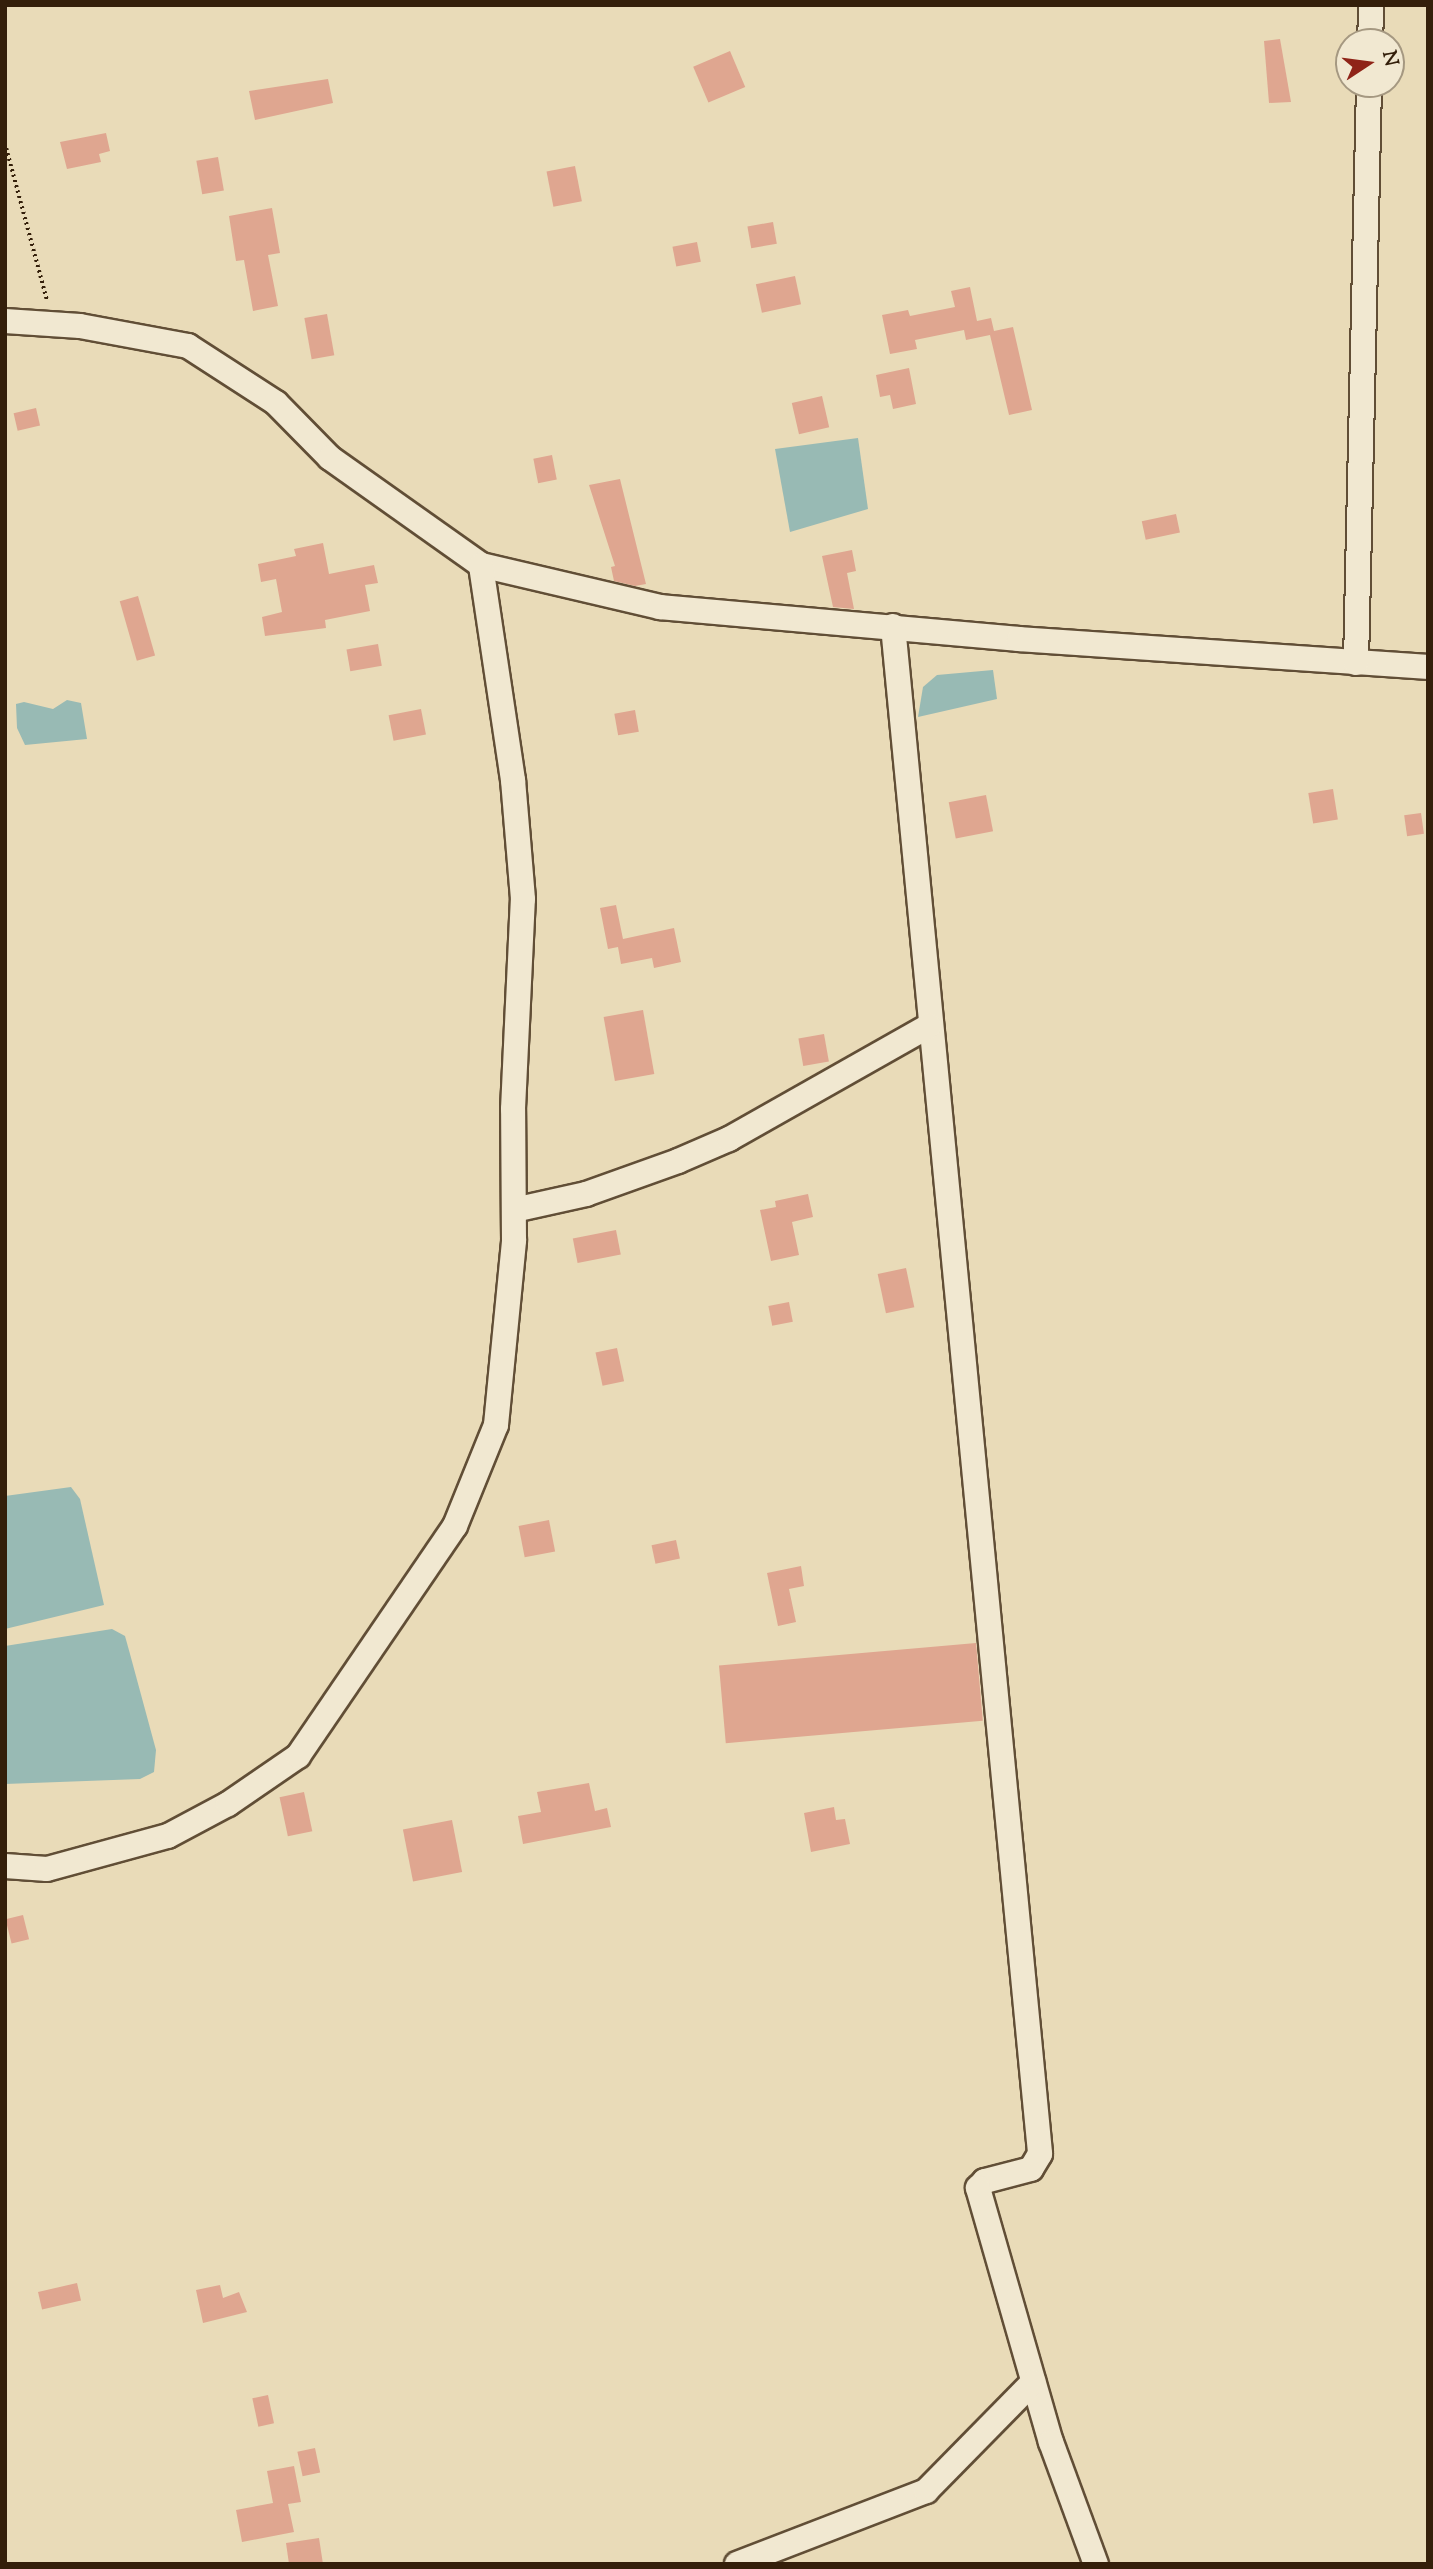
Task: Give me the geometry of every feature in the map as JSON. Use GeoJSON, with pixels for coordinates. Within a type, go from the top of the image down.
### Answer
{"type":"FeatureCollection","features":[{"type":"Feature","properties":{"kind":"street"},"geometry":{"type":"LineString","coordinates":[[1370,28],[1371,5]]}},
{"type":"Feature","properties":{"kind":"street"},"geometry":{"type":"LineString","coordinates":[[1356,663],[1370,98]]}},
{"type":"Feature","properties":{"kind":"street"},"geometry":{"type":"LineString","coordinates":[[5,321],[53,324],[188,346],[276,403],[330,458],[481,565],[660,607],[1428,667]]}},
{"type":"Feature","properties":{"kind":"street"},"geometry":{"type":"LineString","coordinates":[[5,1866],[47,1869],[168,1836],[228,1804],[298,1756],[455,1525],[496,1425],[514,1210],[515,1048],[523,899],[513,780],[481,565]]}},
{"type":"Feature","properties":{"kind":"street"},"geometry":{"type":"LineString","coordinates":[[893,626],[929,1026],[1040,2154],[1031,2169],[985,2181],[978,2188],[1034,2382],[1096,2564]]}},
{"type":"Feature","properties":{"kind":"street"},"geometry":{"type":"LineString","coordinates":[[514,1210],[586,1194],[690,1156],[929,1026]]}},
{"type":"Feature","properties":{"kind":"street"},"geometry":{"type":"LineString","coordinates":[[737,2564],[926,2491],[1034,2382]]}},
{"type":"Feature","properties":{"kind":"path"},"geometry":{"type":"LineString","coordinates":[[5,143],[53,324]]}},
{"type":"Feature","properties":{"kind":"water"},"geometry":{"type":"Polygon","coordinates":[[[858,438],[868,509],[790,532],[775,449],[858,438]]]}},
{"type":"Feature","properties":{"kind":"water"},"geometry":{"type":"Polygon","coordinates":[[[993,670],[997,699],[918,717],[923,687],[937,675],[993,670]]]}},
{"type":"Feature","properties":{"kind":"water"},"geometry":{"type":"Polygon","coordinates":[[[67,700],[81,703],[87,739],[25,745],[17,728],[16,704],[24,702],[53,709],[67,700]]]}},
{"type":"Feature","properties":{"kind":"water"},"geometry":{"type":"Polygon","coordinates":[[[71,1487],[80,1499],[104,1605],[5,1629],[5,1496],[71,1487]]]}},
{"type":"Feature","properties":{"kind":"water"},"geometry":{"type":"Polygon","coordinates":[[[112,1629],[125,1636],[156,1750],[154,1772],[140,1779],[5,1784],[5,1646],[112,1629]]]}},
{"type":"Feature","properties":{"kind":"building"},"geometry":{"type":"Polygon","coordinates":[[[1280,39],[1291,102],[1269,103],[1264,41],[1280,39]]]}},
{"type":"Feature","properties":{"kind":"building"},"geometry":{"type":"Polygon","coordinates":[[[730,51],[745,87],[708,103],[693,67],[730,51]]]}},
{"type":"Feature","properties":{"kind":"building"},"geometry":{"type":"Polygon","coordinates":[[[328,79],[333,103],[255,120],[249,91],[328,79]]]}},
{"type":"Feature","properties":{"kind":"building"},"geometry":{"type":"Polygon","coordinates":[[[106,133],[110,151],[99,154],[101,162],[67,169],[60,142],[106,133]]]}},
{"type":"Feature","properties":{"kind":"building"},"geometry":{"type":"Polygon","coordinates":[[[218,157],[224,190],[202,194],[196,161],[218,157]]]}},
{"type":"Feature","properties":{"kind":"building"},"geometry":{"type":"Polygon","coordinates":[[[575,166],[582,201],[553,207],[547,172],[575,166]]]}},
{"type":"Feature","properties":{"kind":"building"},"geometry":{"type":"Polygon","coordinates":[[[272,208],[280,253],[268,255],[278,306],[253,311],[244,260],[236,261],[229,216],[272,208]]]}},
{"type":"Feature","properties":{"kind":"building"},"geometry":{"type":"Polygon","coordinates":[[[773,222],[777,244],[751,248],[747,227],[773,222]]]}},
{"type":"Feature","properties":{"kind":"building"},"geometry":{"type":"Polygon","coordinates":[[[697,242],[701,262],[676,266],[672,247],[697,242]]]}},
{"type":"Feature","properties":{"kind":"building"},"geometry":{"type":"Polygon","coordinates":[[[795,276],[801,304],[762,313],[756,284],[795,276]]]}},
{"type":"Feature","properties":{"kind":"building"},"geometry":{"type":"Polygon","coordinates":[[[970,287],[977,321],[991,318],[994,331],[1013,327],[1032,410],[1009,415],[990,335],[966,340],[964,330],[915,340],[917,349],[890,354],[882,315],[908,310],[910,316],[955,307],[951,291],[970,287]]]}},
{"type":"Feature","properties":{"kind":"building"},"geometry":{"type":"Polygon","coordinates":[[[327,314],[334,355],[312,359],[304,318],[327,314]]]}},
{"type":"Feature","properties":{"kind":"building"},"geometry":{"type":"Polygon","coordinates":[[[909,368],[916,404],[893,409],[890,395],[880,397],[876,375],[909,368]]]}},
{"type":"Feature","properties":{"kind":"building"},"geometry":{"type":"Polygon","coordinates":[[[822,396],[829,427],[799,434],[792,403],[822,396]]]}},
{"type":"Feature","properties":{"kind":"building"},"geometry":{"type":"Polygon","coordinates":[[[36,408],[40,426],[18,431],[14,413],[36,408]]]}},
{"type":"Feature","properties":{"kind":"building"},"geometry":{"type":"Polygon","coordinates":[[[552,455],[557,480],[538,483],[533,459],[552,455]]]}},
{"type":"Feature","properties":{"kind":"building"},"geometry":{"type":"Polygon","coordinates":[[[620,479],[646,584],[635,586],[614,581],[611,567],[615,566],[589,485],[620,479]]]}},
{"type":"Feature","properties":{"kind":"building"},"geometry":{"type":"Polygon","coordinates":[[[1176,514],[1180,533],[1146,540],[1142,521],[1176,514]]]}},
{"type":"Feature","properties":{"kind":"building"},"geometry":{"type":"Polygon","coordinates":[[[323,543],[329,574],[374,565],[378,583],[365,585],[370,611],[325,620],[326,628],[265,636],[262,617],[282,612],[276,579],[261,582],[258,564],[296,556],[294,549],[323,543]]]}},
{"type":"Feature","properties":{"kind":"building"},"geometry":{"type":"Polygon","coordinates":[[[852,550],[856,571],[847,573],[854,609],[833,607],[822,556],[852,550]]]}},
{"type":"Feature","properties":{"kind":"building"},"geometry":{"type":"Polygon","coordinates":[[[138,596],[155,656],[137,661],[120,601],[138,596]]]}},
{"type":"Feature","properties":{"kind":"building"},"geometry":{"type":"Polygon","coordinates":[[[378,644],[382,666],[350,671],[346,650],[378,644]]]}},
{"type":"Feature","properties":{"kind":"building"},"geometry":{"type":"Polygon","coordinates":[[[421,709],[426,735],[394,741],[389,715],[421,709]]]}},
{"type":"Feature","properties":{"kind":"building"},"geometry":{"type":"Polygon","coordinates":[[[635,710],[639,732],[618,735],[614,714],[635,710]]]}},
{"type":"Feature","properties":{"kind":"building"},"geometry":{"type":"Polygon","coordinates":[[[1333,789],[1338,820],[1313,824],[1308,793],[1333,789]]]}},
{"type":"Feature","properties":{"kind":"building"},"geometry":{"type":"Polygon","coordinates":[[[986,795],[993,831],[956,839],[949,802],[986,795]]]}},
{"type":"Feature","properties":{"kind":"building"},"geometry":{"type":"Polygon","coordinates":[[[1421,813],[1424,834],[1407,836],[1404,815],[1421,813]]]}},
{"type":"Feature","properties":{"kind":"building"},"geometry":{"type":"Polygon","coordinates":[[[616,905],[623,939],[674,928],[681,962],[654,968],[652,958],[621,964],[618,947],[608,949],[600,908],[616,905]]]}},
{"type":"Feature","properties":{"kind":"building"},"geometry":{"type":"Polygon","coordinates":[[[643,1010],[654,1074],[615,1081],[604,1017],[643,1010]]]}},
{"type":"Feature","properties":{"kind":"building"},"geometry":{"type":"Polygon","coordinates":[[[824,1034],[829,1062],[803,1066],[798,1039],[824,1034]]]}},
{"type":"Feature","properties":{"kind":"building"},"geometry":{"type":"Polygon","coordinates":[[[808,1194],[813,1217],[792,1222],[799,1255],[771,1261],[760,1210],[776,1207],[775,1201],[808,1194]]]}},
{"type":"Feature","properties":{"kind":"building"},"geometry":{"type":"Polygon","coordinates":[[[616,1230],[621,1255],[578,1263],[573,1238],[616,1230]]]}},
{"type":"Feature","properties":{"kind":"building"},"geometry":{"type":"Polygon","coordinates":[[[906,1268],[914,1307],[886,1313],[878,1274],[906,1268]]]}},
{"type":"Feature","properties":{"kind":"building"},"geometry":{"type":"Polygon","coordinates":[[[789,1302],[793,1322],[772,1326],[768,1306],[789,1302]]]}},
{"type":"Feature","properties":{"kind":"building"},"geometry":{"type":"Polygon","coordinates":[[[617,1348],[624,1381],[603,1386],[595,1353],[617,1348]]]}},
{"type":"Feature","properties":{"kind":"building"},"geometry":{"type":"Polygon","coordinates":[[[549,1520],[555,1551],[525,1557],[519,1526],[549,1520]]]}},
{"type":"Feature","properties":{"kind":"building"},"geometry":{"type":"Polygon","coordinates":[[[676,1540],[680,1559],[655,1564],[652,1545],[676,1540]]]}},
{"type":"Feature","properties":{"kind":"building"},"geometry":{"type":"Polygon","coordinates":[[[801,1566],[804,1586],[789,1589],[796,1622],[778,1626],[767,1573],[801,1566]]]}},
{"type":"Feature","properties":{"kind":"building"},"geometry":{"type":"Polygon","coordinates":[[[976,1643],[983,1721],[726,1743],[719,1665],[976,1643]]]}},
{"type":"Feature","properties":{"kind":"building"},"geometry":{"type":"Polygon","coordinates":[[[589,1783],[595,1811],[607,1808],[611,1827],[523,1844],[518,1816],[541,1812],[537,1792],[589,1783]]]}},
{"type":"Feature","properties":{"kind":"building"},"geometry":{"type":"Polygon","coordinates":[[[304,1792],[312,1831],[288,1836],[280,1797],[304,1792]]]}},
{"type":"Feature","properties":{"kind":"building"},"geometry":{"type":"Polygon","coordinates":[[[834,1807],[836,1820],[845,1819],[850,1844],[811,1852],[804,1813],[834,1807]]]}},
{"type":"Feature","properties":{"kind":"building"},"geometry":{"type":"Polygon","coordinates":[[[452,1820],[462,1872],[413,1882],[403,1830],[452,1820]]]}},
{"type":"Feature","properties":{"kind":"building"},"geometry":{"type":"Polygon","coordinates":[[[23,1915],[29,1939],[12,1944],[6,1919],[23,1915]]]}},
{"type":"Feature","properties":{"kind":"building"},"geometry":{"type":"Polygon","coordinates":[[[77,2283],[81,2301],[42,2310],[38,2292],[77,2283]]]}},
{"type":"Feature","properties":{"kind":"building"},"geometry":{"type":"Polygon","coordinates":[[[220,2285],[223,2298],[239,2292],[247,2312],[203,2323],[196,2290],[220,2285]]]}},
{"type":"Feature","properties":{"kind":"building"},"geometry":{"type":"Polygon","coordinates":[[[268,2395],[274,2423],[258,2427],[252,2398],[268,2395]]]}},
{"type":"Feature","properties":{"kind":"building"},"geometry":{"type":"Polygon","coordinates":[[[315,2448],[320,2472],[303,2476],[297,2452],[315,2448]]]}},
{"type":"Feature","properties":{"kind":"building"},"geometry":{"type":"Polygon","coordinates":[[[294,2466],[301,2502],[288,2504],[294,2532],[242,2542],[236,2510],[273,2503],[267,2471],[294,2466]]]}},
{"type":"Feature","properties":{"kind":"building"},"geometry":{"type":"Polygon","coordinates":[[[319,2538],[323,2564],[289,2564],[286,2543],[319,2538]]]}}]}
